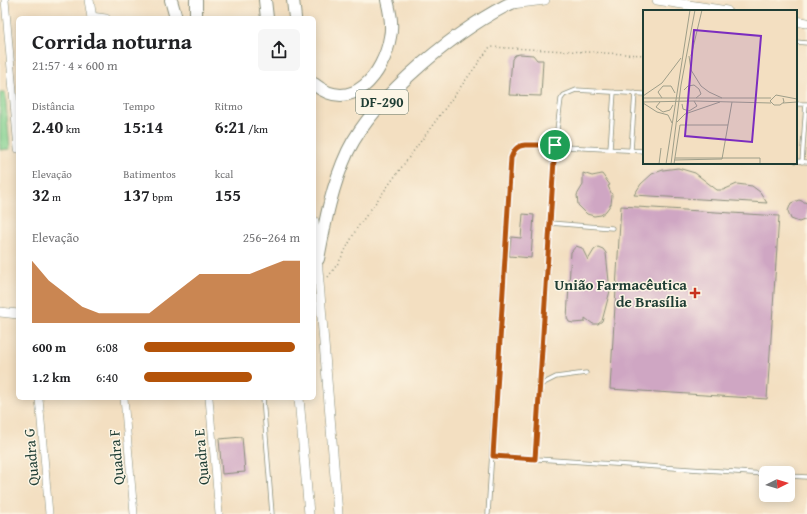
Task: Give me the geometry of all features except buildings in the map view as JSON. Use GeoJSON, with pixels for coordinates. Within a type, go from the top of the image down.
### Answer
{"type":"FeatureCollection","features":[{"type":"Feature","properties":{"kind":"highway"},"geometry":{"type":"LineString","coordinates":[[171,0],[175,16]]}},
{"type":"Feature","properties":{"kind":"highway"},"geometry":{"type":"LineString","coordinates":[[196,0],[196,16]]}},
{"type":"Feature","properties":{"kind":"highway"},"geometry":{"type":"LineString","coordinates":[[265,0],[267,16]]}},
{"type":"Feature","properties":{"kind":"highway"},"geometry":{"type":"LineString","coordinates":[[293,0],[294,16]]}},
{"type":"Feature","properties":{"kind":"highway"},"geometry":{"type":"LineString","coordinates":[[316,85],[330,94],[340,94],[358,90],[370,81],[381,63],[390,37],[391,20],[387,0]]}},
{"type":"Feature","properties":{"kind":"highway","name":"DF-290"},"geometry":{"type":"LineString","coordinates":[[318,258],[329,204],[348,152],[358,133],[376,108],[439,50],[474,24],[513,2]]}},
{"type":"Feature","properties":{"kind":"main road"},"geometry":{"type":"LineString","coordinates":[[89,0],[92,16]]}},
{"type":"Feature","properties":{"kind":"main road"},"geometry":{"type":"LineString","coordinates":[[513,2],[545,0]]}},
{"type":"Feature","properties":{"kind":"main road"},"geometry":{"type":"LineString","coordinates":[[657,0],[721,10]]}},
{"type":"Feature","properties":{"kind":"main road"},"geometry":{"type":"LineString","coordinates":[[797,21],[807,23]]}},
{"type":"Feature","properties":{"kind":"main road","name":"DF-290"},"geometry":{"type":"LineString","coordinates":[[316,240],[338,514]]}},
{"type":"Feature","properties":{"kind":"main road"},"geometry":{"type":"LineString","coordinates":[[0,312],[16,314]]}},
{"type":"Feature","properties":{"kind":"main road"},"geometry":{"type":"LineString","coordinates":[[299,400],[309,514]]}},
{"type":"Feature","properties":{"kind":"street"},"geometry":{"type":"LineString","coordinates":[[5,0],[16,126]]}},
{"type":"Feature","properties":{"kind":"street","name":"Quadra G"},"geometry":{"type":"LineString","coordinates":[[40,400],[49,514]]}},
{"type":"Feature","properties":{"kind":"street","name":"Quadra F"},"geometry":{"type":"LineString","coordinates":[[124,400],[134,514]]}},
{"type":"Feature","properties":{"kind":"street","name":"Quadra E"},"geometry":{"type":"LineString","coordinates":[[209,400],[219,514]]}},
{"type":"Feature","properties":{"kind":"lane"},"geometry":{"type":"LineString","coordinates":[[797,42],[807,43]]}},
{"type":"Feature","properties":{"kind":"lane"},"geometry":{"type":"LineString","coordinates":[[535,459],[555,145],[561,99],[564,95],[576,90],[643,94]]}},
{"type":"Feature","properties":{"kind":"lane"},"geometry":{"type":"LineString","coordinates":[[610,149],[614,92]]}},
{"type":"Feature","properties":{"kind":"lane"},"geometry":{"type":"LineString","coordinates":[[631,150],[635,93]]}},
{"type":"Feature","properties":{"kind":"lane"},"geometry":{"type":"LineString","coordinates":[[805,162],[807,104]]}},
{"type":"Feature","properties":{"kind":"lane"},"geometry":{"type":"LineString","coordinates":[[488,514],[493,456],[511,158],[514,150],[518,146],[555,145],[643,151]]}},
{"type":"Feature","properties":{"kind":"lane"},"geometry":{"type":"LineString","coordinates":[[550,223],[612,228]]}},
{"type":"Feature","properties":{"kind":"lane"},"geometry":{"type":"LineString","coordinates":[[540,385],[556,377],[586,372]]}},
{"type":"Feature","properties":{"kind":"lane"},"geometry":{"type":"LineString","coordinates":[[263,400],[272,514]]}},
{"type":"Feature","properties":{"kind":"lane"},"geometry":{"type":"LineString","coordinates":[[493,456],[759,474]]}},
{"type":"Feature","properties":{"kind":"lane"},"geometry":{"type":"LineString","coordinates":[[795,476],[807,477]]}},
{"type":"Feature","properties":{"kind":"path"},"geometry":{"type":"LineString","coordinates":[[320,286],[339,262],[357,228],[490,47],[643,55]]}},
{"type":"Feature","properties":{"kind":"green space"},"geometry":{"type":"Polygon","coordinates":[[[0,92],[5,92],[10,149],[0,150],[0,92]]]}},
{"type":"Feature","properties":{"kind":"place","name":"União Farmacêutica de Brasília"},"geometry":{"type":"Point","coordinates":[695,293]}},
{"type":"Feature","properties":{"kind":"route"},"geometry":{"type":"LineString","coordinates":[[555,145],[535,459],[493,456],[511,158],[514,150],[518,146],[555,145]]}}]}
